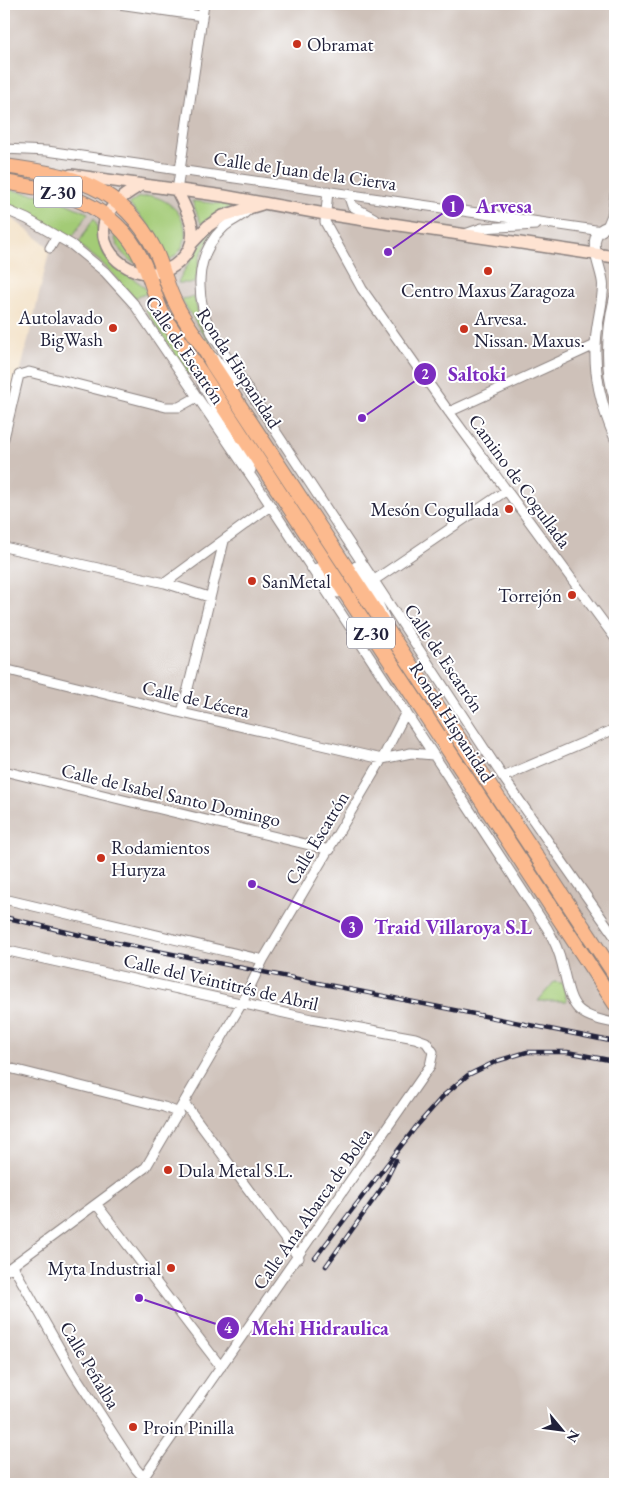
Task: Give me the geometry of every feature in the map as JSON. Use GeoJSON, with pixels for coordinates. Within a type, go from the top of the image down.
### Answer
{"type":"FeatureCollection","features":[{"type":"Feature","properties":{"kind":"highway","name":"Ronda Hispanidad"},"geometry":{"type":"LineString","coordinates":[[4,166],[52,172],[77,179],[116,203],[133,218],[145,234],[164,271],[174,301],[206,349],[213,364],[615,975]]}},
{"type":"Feature","properties":{"kind":"highway","name":"Ronda Hispanidad"},"geometry":{"type":"LineString","coordinates":[[4,182],[68,195],[107,216],[129,237],[148,274],[154,296],[163,315],[615,1004]]}},
{"type":"Feature","properties":{"kind":"main road","name":"Ronda Hispanidad"},"geometry":{"type":"LineString","coordinates":[[52,172],[177,191],[224,196],[325,214],[615,257]]}},
{"type":"Feature","properties":{"kind":"main road"},"geometry":{"type":"LineString","coordinates":[[141,185],[116,203],[107,216],[105,231],[111,252],[127,268],[148,274],[164,271],[182,259],[192,244],[216,220],[230,213],[262,204]]}},
{"type":"Feature","properties":{"kind":"main road"},"geometry":{"type":"LineString","coordinates":[[177,191],[192,220],[192,244]]}},
{"type":"Feature","properties":{"kind":"street"},"geometry":{"type":"LineString","coordinates":[[119,4],[202,16]]}},
{"type":"Feature","properties":{"kind":"street"},"geometry":{"type":"LineString","coordinates":[[177,191],[180,159],[204,4]]}},
{"type":"Feature","properties":{"kind":"street","name":"Calle de Juan de la Cierva"},"geometry":{"type":"LineString","coordinates":[[4,149],[29,148],[553,224],[608,228]]}},
{"type":"Feature","properties":{"kind":"street"},"geometry":{"type":"LineString","coordinates":[[165,168],[180,159]]}},
{"type":"Feature","properties":{"kind":"street"},"geometry":{"type":"LineString","coordinates":[[325,214],[328,191]]}},
{"type":"Feature","properties":{"kind":"street"},"geometry":{"type":"LineString","coordinates":[[348,194],[352,206],[359,212],[383,222]]}},
{"type":"Feature","properties":{"kind":"street"},"geometry":{"type":"LineString","coordinates":[[615,194],[608,228],[597,238],[594,254],[603,287],[595,345],[597,384],[602,405],[615,438]]}},
{"type":"Feature","properties":{"kind":"street","name":"Calle de Escatrón"},"geometry":{"type":"LineString","coordinates":[[250,208],[244,216],[221,229],[211,244],[201,266],[199,296],[204,316],[213,336],[503,777],[615,937]]}},
{"type":"Feature","properties":{"kind":"street","name":"Calle de Escatrón"},"geometry":{"type":"LineString","coordinates":[[4,209],[57,236],[99,267],[134,304],[259,488],[547,928],[559,952],[572,1003],[591,1017],[615,1023]]}},
{"type":"Feature","properties":{"kind":"street","name":"Camino de Cogullada"},"geometry":{"type":"LineString","coordinates":[[325,214],[325,222],[362,289],[449,412],[615,638]]}},
{"type":"Feature","properties":{"kind":"street"},"geometry":{"type":"LineString","coordinates":[[464,234],[482,228],[553,224]]}},
{"type":"Feature","properties":{"kind":"street"},"geometry":{"type":"LineString","coordinates":[[50,248],[57,236]]}},
{"type":"Feature","properties":{"kind":"street"},"geometry":{"type":"LineString","coordinates":[[615,297],[610,382],[615,400]]}},
{"type":"Feature","properties":{"kind":"street"},"geometry":{"type":"LineString","coordinates":[[449,412],[595,345]]}},
{"type":"Feature","properties":{"kind":"street","name":"Calle de Escatrón"},"geometry":{"type":"LineString","coordinates":[[206,349],[250,394]]}},
{"type":"Feature","properties":{"kind":"street","name":"Ronda Hispanidad"},"geometry":{"type":"LineString","coordinates":[[192,360],[212,405],[246,457],[259,488]]}},
{"type":"Feature","properties":{"kind":"street"},"geometry":{"type":"LineString","coordinates":[[4,438],[19,375],[29,372],[166,407],[179,407],[198,397]]}},
{"type":"Feature","properties":{"kind":"street"},"geometry":{"type":"LineString","coordinates":[[374,582],[507,490]]}},
{"type":"Feature","properties":{"kind":"street"},"geometry":{"type":"LineString","coordinates":[[165,583],[270,506]]}},
{"type":"Feature","properties":{"kind":"street","name":"Ronda Hispanidad"},"geometry":{"type":"LineString","coordinates":[[328,511],[337,535],[378,601],[390,632]]}},
{"type":"Feature","properties":{"kind":"street"},"geometry":{"type":"LineString","coordinates":[[182,713],[224,541]]}},
{"type":"Feature","properties":{"kind":"street"},"geometry":{"type":"LineString","coordinates":[[4,547],[165,583],[210,597]]}},
{"type":"Feature","properties":{"kind":"street","name":"Calle de Escatrón"},"geometry":{"type":"LineString","coordinates":[[300,550],[332,585],[367,636],[386,656]]}},
{"type":"Feature","properties":{"kind":"street","name":"Calle de Lécera"},"geometry":{"type":"LineString","coordinates":[[4,669],[182,713],[382,759]]}},
{"type":"Feature","properties":{"kind":"street","name":"Calle Escatrón"},"geometry":{"type":"LineString","coordinates":[[4,1272],[146,1167],[185,1104],[242,1003],[263,960],[330,850],[382,759],[406,712]]}},
{"type":"Feature","properties":{"kind":"street"},"geometry":{"type":"LineString","coordinates":[[503,777],[615,729]]}},
{"type":"Feature","properties":{"kind":"street"},"geometry":{"type":"LineString","coordinates":[[382,759],[411,753],[433,755]]}},
{"type":"Feature","properties":{"kind":"street","name":"Calle de Isabel Santo Domingo"},"geometry":{"type":"LineString","coordinates":[[4,772],[330,850]]}},
{"type":"Feature","properties":{"kind":"street","name":"Calle del Veintitrés de Abril"},"geometry":{"type":"LineString","coordinates":[[4,899],[263,960]]}},
{"type":"Feature","properties":{"kind":"street","name":"Calle del Veintitrés de Abril"},"geometry":{"type":"LineString","coordinates":[[4,950],[311,1019],[415,1038],[430,1046]]}},
{"type":"Feature","properties":{"kind":"street","name":"Calle Ana Abarca de Bolea"},"geometry":{"type":"LineString","coordinates":[[141,1481],[430,1066],[434,1057],[430,1046]]}},
{"type":"Feature","properties":{"kind":"street"},"geometry":{"type":"LineString","coordinates":[[4,1062],[9,1068],[164,1107],[179,1113]]}},
{"type":"Feature","properties":{"kind":"street"},"geometry":{"type":"LineString","coordinates":[[185,1104],[298,1258]]}},
{"type":"Feature","properties":{"kind":"street"},"geometry":{"type":"LineString","coordinates":[[97,1205],[221,1367]]}},
{"type":"Feature","properties":{"kind":"street","name":"Calle Peñalba"},"geometry":{"type":"LineString","coordinates":[[13,1266],[72,1372],[136,1469],[141,1481]]}},
{"type":"Feature","properties":{"kind":"shaded area"},"geometry":{"type":"Polygon","coordinates":[[[4,4],[615,4],[615,1484],[4,1484],[4,441],[50,248],[4,212],[4,4]]]}},
{"type":"Feature","properties":{"kind":"green space"},"geometry":{"type":"Polygon","coordinates":[[[4,189],[51,197],[88,213],[71,239],[42,221],[4,204],[4,189]]]}},
{"type":"Feature","properties":{"kind":"green space"},"geometry":{"type":"Polygon","coordinates":[[[151,196],[172,206],[184,223],[184,243],[169,260],[149,226],[129,204],[137,198],[151,196]]]}},
{"type":"Feature","properties":{"kind":"green space"},"geometry":{"type":"Polygon","coordinates":[[[226,200],[239,204],[219,212],[201,224],[192,201],[221,204],[226,200]]]}},
{"type":"Feature","properties":{"kind":"green space"},"geometry":{"type":"Polygon","coordinates":[[[94,218],[103,252],[109,262],[119,271],[135,280],[148,293],[135,298],[103,264],[78,244],[94,218]]]}},
{"type":"Feature","properties":{"kind":"green space"},"geometry":{"type":"Polygon","coordinates":[[[213,232],[200,256],[195,283],[178,283],[194,255],[213,232]]]}},
{"type":"Feature","properties":{"kind":"green space"},"geometry":{"type":"Polygon","coordinates":[[[117,233],[139,264],[130,260],[120,250],[115,238],[117,233]]]}},
{"type":"Feature","properties":{"kind":"green space"},"geometry":{"type":"Polygon","coordinates":[[[194,297],[201,324],[216,354],[181,299],[194,297]]]}},
{"type":"Feature","properties":{"kind":"green space"},"geometry":{"type":"Polygon","coordinates":[[[153,307],[187,362],[191,374],[188,374],[145,309],[153,307]]]}},
{"type":"Feature","properties":{"kind":"green space"},"geometry":{"type":"Polygon","coordinates":[[[554,982],[562,983],[567,1001],[538,1001],[554,982]]]}},
{"type":"Feature","properties":{"kind":"railway"},"geometry":{"type":"LineString","coordinates":[[4,917],[92,938],[615,1042]]}},
{"type":"Feature","properties":{"kind":"railway"},"geometry":{"type":"LineString","coordinates":[[315,1258],[415,1128],[444,1095],[468,1075],[497,1061],[527,1052],[567,1052],[609,1060]]}},
{"type":"Feature","properties":{"kind":"railway"},"geometry":{"type":"LineString","coordinates":[[326,1266],[382,1188],[396,1160]]}},
{"type":"Feature","properties":{"kind":"place","name":"Obramat"},"geometry":{"type":"Point","coordinates":[297,44]}},
{"type":"Feature","properties":{"kind":"place","name":"Arvesa"},"geometry":{"type":"Point","coordinates":[388,252]}},
{"type":"Feature","properties":{"kind":"place","name":"Centro Maxus Zaragoza"},"geometry":{"type":"Point","coordinates":[488,271]}},
{"type":"Feature","properties":{"kind":"place","name":"Autolavado BigWash"},"geometry":{"type":"Point","coordinates":[113,328]}},
{"type":"Feature","properties":{"kind":"place","name":"Arvesa. Nissan. Maxus."},"geometry":{"type":"Point","coordinates":[464,329]}},
{"type":"Feature","properties":{"kind":"place","name":"Saltoki"},"geometry":{"type":"Point","coordinates":[362,418]}},
{"type":"Feature","properties":{"kind":"place","name":"Mesón Cogullada"},"geometry":{"type":"Point","coordinates":[509,509]}},
{"type":"Feature","properties":{"kind":"place","name":"SanMetal"},"geometry":{"type":"Point","coordinates":[252,581]}},
{"type":"Feature","properties":{"kind":"place","name":"Torrejón"},"geometry":{"type":"Point","coordinates":[572,595]}},
{"type":"Feature","properties":{"kind":"place","name":"Rodamientos Huryza"},"geometry":{"type":"Point","coordinates":[101,858]}},
{"type":"Feature","properties":{"kind":"place","name":"Traid Villaroya S.L"},"geometry":{"type":"Point","coordinates":[252,884]}},
{"type":"Feature","properties":{"kind":"place","name":"Dula Metal S.L."},"geometry":{"type":"Point","coordinates":[168,1170]}},
{"type":"Feature","properties":{"kind":"place","name":"Myta Industrial"},"geometry":{"type":"Point","coordinates":[171,1268]}},
{"type":"Feature","properties":{"kind":"place","name":"Mehi Hidraulica"},"geometry":{"type":"Point","coordinates":[139,1298]}},
{"type":"Feature","properties":{"kind":"place","name":"Proin Pinilla"},"geometry":{"type":"Point","coordinates":[133,1427]}}]}
